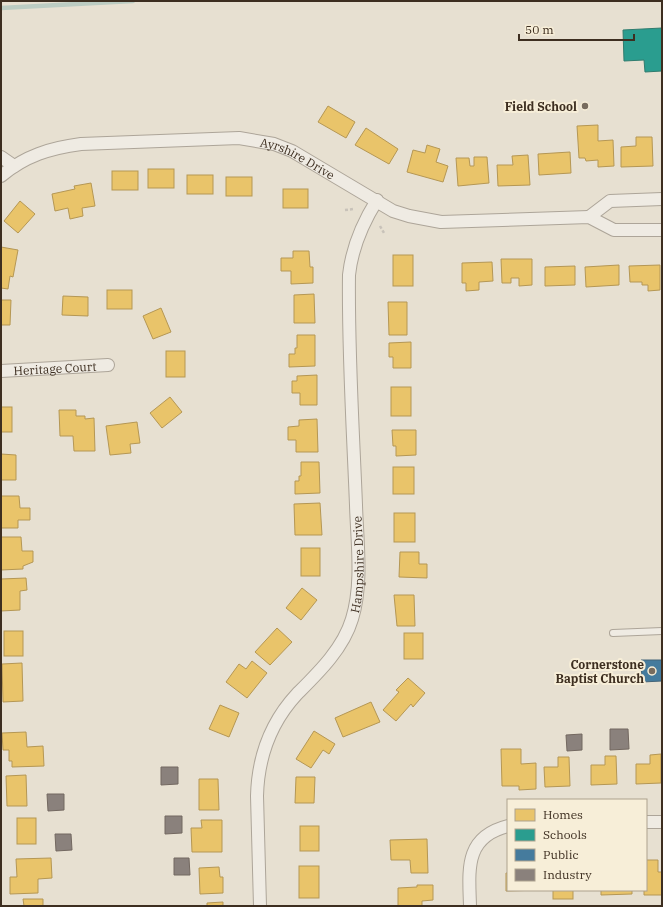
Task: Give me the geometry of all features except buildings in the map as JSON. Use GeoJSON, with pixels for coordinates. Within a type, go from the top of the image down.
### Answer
{"type":"FeatureCollection","features":[{"type":"Feature","properties":{"kind":"street","name":"Ayrshire Drive"},"geometry":{"type":"LineString","coordinates":[[1,176],[14,166],[33,155],[55,148],[80,144],[239,138],[274,144],[292,151],[377,200],[393,211],[408,216],[441,222],[590,216]]}},
{"type":"Feature","properties":{"kind":"street"},"geometry":{"type":"LineString","coordinates":[[1,157],[14,166]]}},
{"type":"Feature","properties":{"kind":"street"},"geometry":{"type":"LineString","coordinates":[[662,199],[610,201],[590,216],[614,230],[662,230]]}},
{"type":"Feature","properties":{"kind":"street","name":"Hampshire Drive"},"geometry":{"type":"LineString","coordinates":[[260,906],[256,796],[261,757],[272,729],[286,707],[326,663],[341,641],[352,619],[355,601],[357,554],[349,275],[351,260],[357,239],[365,219],[377,200]]}},
{"type":"Feature","properties":{"kind":"street","name":"Heritage Court"},"geometry":{"type":"LineString","coordinates":[[1,371],[108,365]]}},
{"type":"Feature","properties":{"kind":"street"},"geometry":{"type":"LineString","coordinates":[[647,822],[662,822]]}},
{"type":"Feature","properties":{"kind":"street"},"geometry":{"type":"LineString","coordinates":[[470,906],[469,868],[474,849],[487,835],[507,826]]}},
{"type":"Feature","properties":{"kind":"lane"},"geometry":{"type":"LineString","coordinates":[[613,633],[662,630]]}},
{"type":"Feature","properties":{"kind":"path"},"geometry":{"type":"LineString","coordinates":[[345,210],[354,209]]}},
{"type":"Feature","properties":{"kind":"path"},"geometry":{"type":"LineString","coordinates":[[380,226],[384,233]]}},
{"type":"Feature","properties":{"kind":"waterway"},"geometry":{"type":"LineString","coordinates":[[1,8],[133,1]]}},
{"type":"Feature","properties":{"kind":"place","name":"Field School"},"geometry":{"type":"Point","coordinates":[585,106]}},
{"type":"Feature","properties":{"kind":"place","name":"Cornerstone Baptist Church"},"geometry":{"type":"Point","coordinates":[652,671]}}]}
